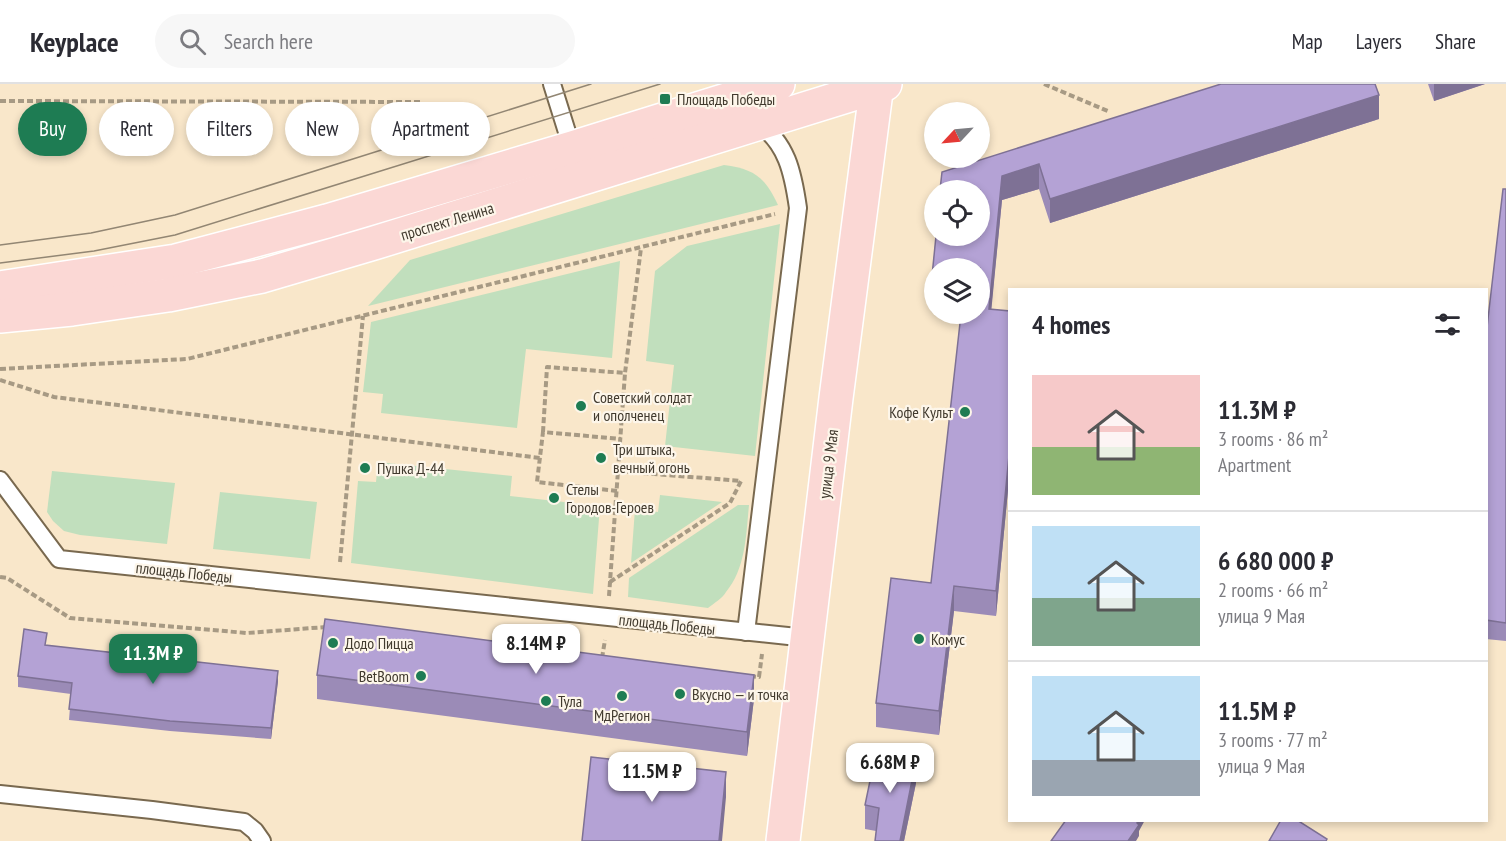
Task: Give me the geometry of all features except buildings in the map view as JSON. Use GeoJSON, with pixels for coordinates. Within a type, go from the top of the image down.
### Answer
{"type":"FeatureCollection","features":[{"type":"Feature","properties":{"kind":"main road","name":"проспект Ленина"},"geometry":{"type":"LineString","coordinates":[[0,288],[176,261],[327,221],[778,84]]}},
{"type":"Feature","properties":{"kind":"main road","name":"проспект Ленина"},"geometry":{"type":"LineString","coordinates":[[0,316],[72,309],[168,295],[262,276],[879,85]]}},
{"type":"Feature","properties":{"kind":"main road","name":"улица 9 Мая"},"geometry":{"type":"LineString","coordinates":[[783,841],[836,398],[879,85]]}},
{"type":"Feature","properties":{"kind":"lane"},"geometry":{"type":"LineString","coordinates":[[552,84],[572,148]]}},
{"type":"Feature","properties":{"kind":"lane"},"geometry":{"type":"LineString","coordinates":[[724,101],[770,132],[784,151],[792,174],[798,208],[746,632]]}},
{"type":"Feature","properties":{"kind":"lane","name":"площадь Победы"},"geometry":{"type":"LineString","coordinates":[[0,480],[59,559],[807,638]]}},
{"type":"Feature","properties":{"kind":"lane"},"geometry":{"type":"LineString","coordinates":[[0,794],[244,822],[262,841]]}},
{"type":"Feature","properties":{"kind":"path"},"geometry":{"type":"LineString","coordinates":[[1044,84],[1110,112]]}},
{"type":"Feature","properties":{"kind":"path"},"geometry":{"type":"LineString","coordinates":[[0,101],[422,102]]}},
{"type":"Feature","properties":{"kind":"path"},"geometry":{"type":"LineString","coordinates":[[0,369],[187,359],[779,214]]}},
{"type":"Feature","properties":{"kind":"path"},"geometry":{"type":"LineString","coordinates":[[618,471],[741,481],[730,503],[610,582],[625,373],[641,248]]}},
{"type":"Feature","properties":{"kind":"path"},"geometry":{"type":"LineString","coordinates":[[340,562],[363,316]]}},
{"type":"Feature","properties":{"kind":"path"},"geometry":{"type":"LineString","coordinates":[[617,491],[537,482],[547,367],[625,373]]}},
{"type":"Feature","properties":{"kind":"path"},"geometry":{"type":"LineString","coordinates":[[0,380],[54,397],[540,458]]}},
{"type":"Feature","properties":{"kind":"path"},"geometry":{"type":"LineString","coordinates":[[543,432],[621,439]]}},
{"type":"Feature","properties":{"kind":"path"},"geometry":{"type":"LineString","coordinates":[[0,571],[7,578],[70,618],[247,633],[333,626]]}},
{"type":"Feature","properties":{"kind":"path"},"geometry":{"type":"LineString","coordinates":[[0,577],[7,578]]}},
{"type":"Feature","properties":{"kind":"path"},"geometry":{"type":"LineString","coordinates":[[747,676],[759,677],[764,634]]}},
{"type":"Feature","properties":{"kind":"path"},"geometry":{"type":"LineString","coordinates":[[591,657],[602,658]]}},
{"type":"Feature","properties":{"kind":"green space"},"geometry":{"type":"Polygon","coordinates":[[[724,165],[743,169],[757,176],[763,181],[778,205],[368,306],[410,260],[724,165]]]}},
{"type":"Feature","properties":{"kind":"green space"},"geometry":{"type":"Polygon","coordinates":[[[780,224],[755,456],[665,446],[674,365],[646,361],[655,271],[687,246],[780,224]]]}},
{"type":"Feature","properties":{"kind":"green space"},"geometry":{"type":"Polygon","coordinates":[[[620,261],[612,358],[526,349],[517,428],[381,413],[383,394],[363,392],[371,322],[620,261]]]}},
{"type":"Feature","properties":{"kind":"green space"},"geometry":{"type":"Polygon","coordinates":[[[378,462],[512,476],[510,496],[600,506],[593,594],[351,563],[358,481],[376,482],[378,462]]]}},
{"type":"Feature","properties":{"kind":"green space"},"geometry":{"type":"Polygon","coordinates":[[[52,471],[175,483],[167,544],[80,535],[64,531],[47,512],[52,471]]]}},
{"type":"Feature","properties":{"kind":"green space"},"geometry":{"type":"Polygon","coordinates":[[[220,492],[317,502],[310,559],[213,549],[220,492]]]}},
{"type":"Feature","properties":{"kind":"green space"},"geometry":{"type":"Polygon","coordinates":[[[660,495],[722,502],[631,563],[635,509],[658,512],[660,495]]]}},
{"type":"Feature","properties":{"kind":"green space"},"geometry":{"type":"Polygon","coordinates":[[[738,505],[749,505],[744,551],[733,583],[720,599],[708,608],[628,597],[629,578],[738,505]]]}},
{"type":"Feature","properties":{"kind":"tram line"},"geometry":{"type":"LineString","coordinates":[[0,245],[91,233],[175,215],[591,84]]}},
{"type":"Feature","properties":{"kind":"tram line"},"geometry":{"type":"LineString","coordinates":[[0,263],[94,251],[175,235],[660,84]]}},
{"type":"Feature","properties":{"kind":"place","name":"Площадь Победы"},"geometry":{"type":"Point","coordinates":[665,99]}},
{"type":"Feature","properties":{"kind":"place","name":"Советский солдат и ополченец"},"geometry":{"type":"Point","coordinates":[581,406]}},
{"type":"Feature","properties":{"kind":"place","name":"Кофе Культ"},"geometry":{"type":"Point","coordinates":[965,412]}},
{"type":"Feature","properties":{"kind":"place","name":"Три штыка, вечный огонь"},"geometry":{"type":"Point","coordinates":[601,458]}},
{"type":"Feature","properties":{"kind":"place","name":"Пушка Д-44"},"geometry":{"type":"Point","coordinates":[365,468]}},
{"type":"Feature","properties":{"kind":"place","name":"Стелы Городов-Героев"},"geometry":{"type":"Point","coordinates":[554,498]}},
{"type":"Feature","properties":{"kind":"place","name":"Комус"},"geometry":{"type":"Point","coordinates":[919,639]}},
{"type":"Feature","properties":{"kind":"place","name":"Додо Пицца"},"geometry":{"type":"Point","coordinates":[333,643]}},
{"type":"Feature","properties":{"kind":"place","name":"BetBoom"},"geometry":{"type":"Point","coordinates":[421,676]}},
{"type":"Feature","properties":{"kind":"place","name":"Вкусно — и точка"},"geometry":{"type":"Point","coordinates":[680,694]}},
{"type":"Feature","properties":{"kind":"place","name":"МдРегион"},"geometry":{"type":"Point","coordinates":[622,696]}},
{"type":"Feature","properties":{"kind":"place","name":"Тула"},"geometry":{"type":"Point","coordinates":[546,701]}}]}
